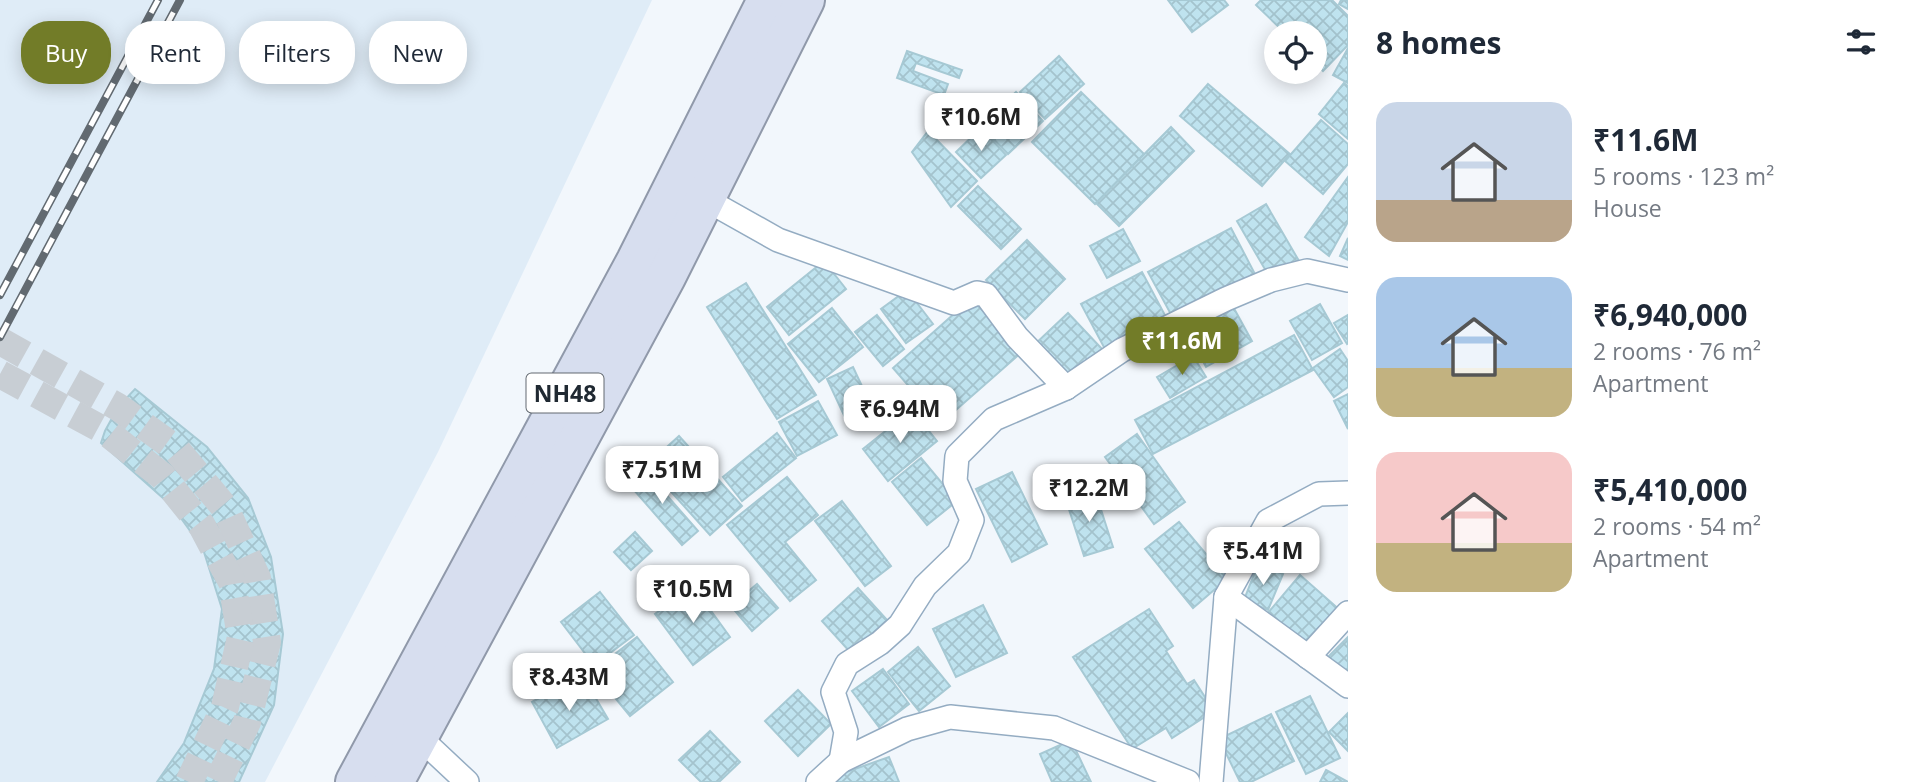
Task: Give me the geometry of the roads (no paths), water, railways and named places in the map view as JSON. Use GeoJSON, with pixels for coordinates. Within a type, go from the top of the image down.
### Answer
{"type":"FeatureCollection","features":[{"type":"Feature","properties":{"kind":"highway","name":"NH48"},"geometry":{"type":"LineString","coordinates":[[355,782],[636,261],[767,0]]}},
{"type":"Feature","properties":{"kind":"highway","name":"NH48"},"geometry":{"type":"LineString","coordinates":[[394,782],[666,277],[806,0]]}},
{"type":"Feature","properties":{"kind":"street"},"geometry":{"type":"LineString","coordinates":[[705,200],[778,240],[954,303],[976,293],[985,295],[1017,337],[1066,388]]}},
{"type":"Feature","properties":{"kind":"street"},"geometry":{"type":"LineString","coordinates":[[841,761],[846,732],[833,692],[847,664],[880,643],[900,625],[925,586],[959,553],[972,520],[955,481],[957,456],[994,419],[1066,388],[1122,350],[1271,280],[1307,271],[1348,279]]}},
{"type":"Feature","properties":{"kind":"street"},"geometry":{"type":"LineString","coordinates":[[1211,782],[1226,597],[1268,521],[1319,494],[1348,493]]}},
{"type":"Feature","properties":{"kind":"street"},"geometry":{"type":"LineString","coordinates":[[1226,597],[1348,686]]}},
{"type":"Feature","properties":{"kind":"street"},"geometry":{"type":"LineString","coordinates":[[1308,657],[1348,613]]}},
{"type":"Feature","properties":{"kind":"street"},"geometry":{"type":"LineString","coordinates":[[818,782],[841,761],[907,729],[950,717],[1054,728],[1188,782]]}},
{"type":"Feature","properties":{"kind":"street"},"geometry":{"type":"LineString","coordinates":[[419,737],[467,782]]}},
{"type":"Feature","properties":{"kind":"tunnel"},"geometry":{"type":"LineString","coordinates":[[0,341],[118,407],[176,449],[225,508],[257,578],[267,642],[247,722],[218,782]]}},
{"type":"Feature","properties":{"kind":"tunnel"},"geometry":{"type":"LineString","coordinates":[[0,374],[105,431],[162,476],[202,526],[232,582],[241,637],[225,707],[189,782]]}},
{"type":"Feature","properties":{"kind":"railway"},"geometry":{"type":"LineString","coordinates":[[0,295],[158,0]]}},
{"type":"Feature","properties":{"kind":"railway"},"geometry":{"type":"LineString","coordinates":[[0,337],[180,0]]}}]}
